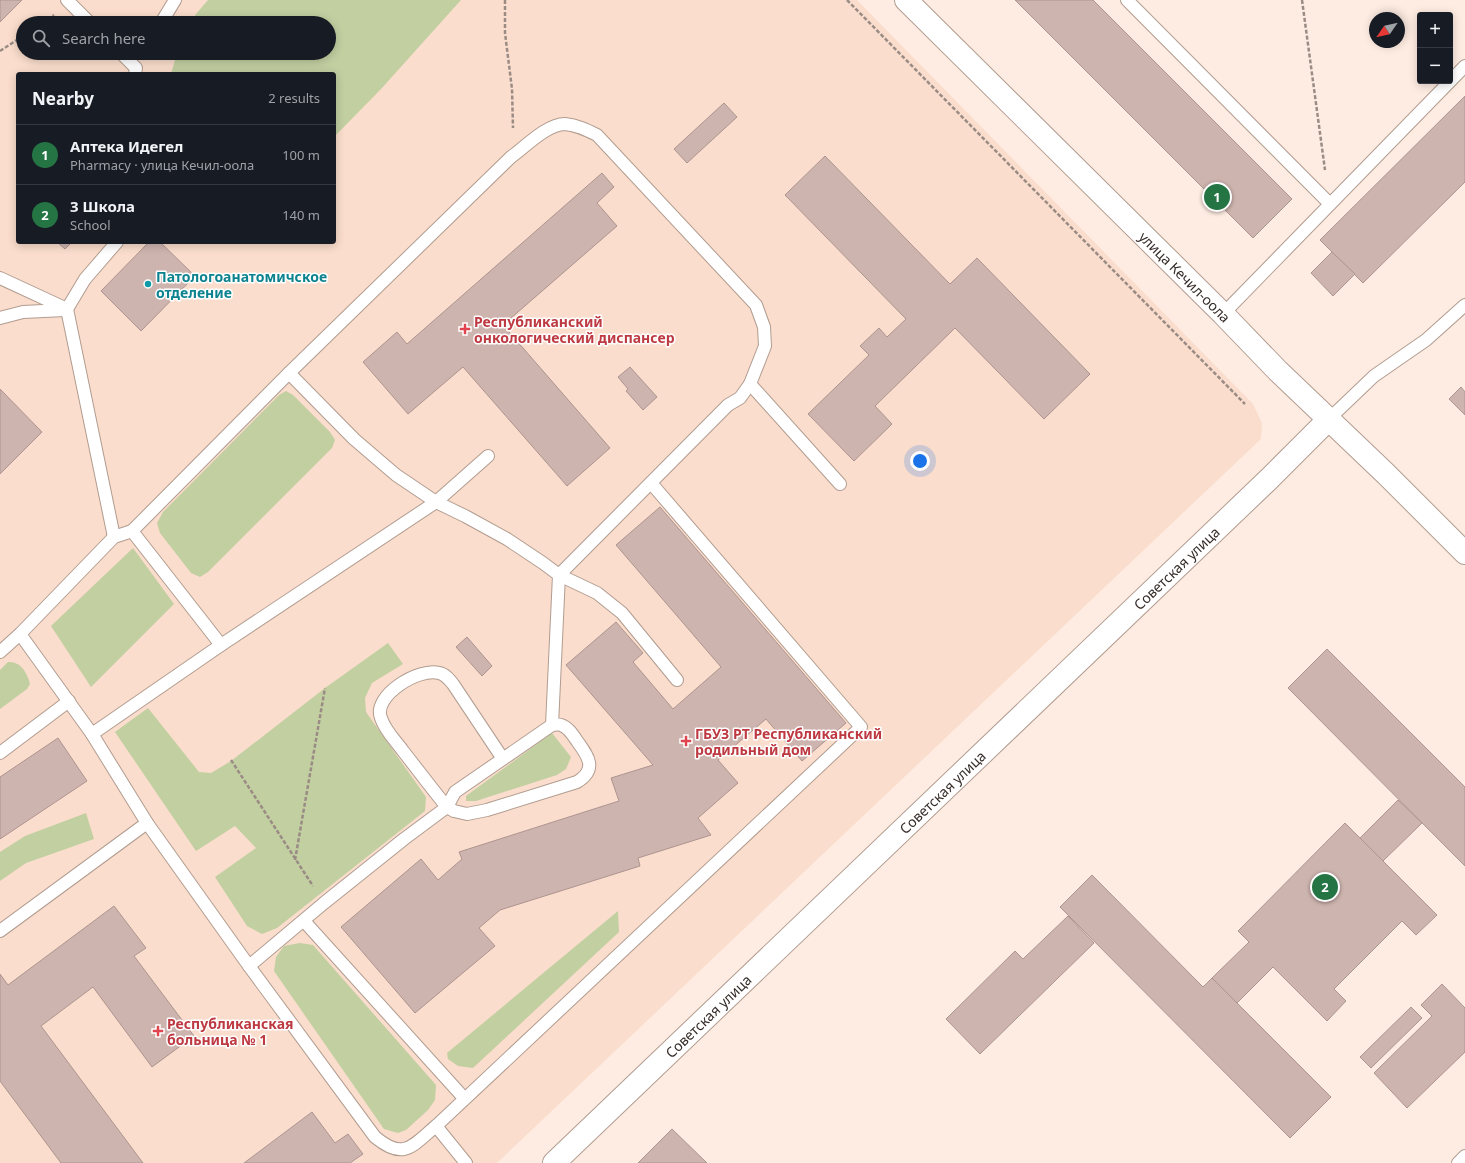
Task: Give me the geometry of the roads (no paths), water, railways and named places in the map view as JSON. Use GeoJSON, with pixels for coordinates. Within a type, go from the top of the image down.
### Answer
{"type":"FeatureCollection","features":[{"type":"Feature","properties":{"kind":"street","name":"улица Кечил-оола"},"geometry":{"type":"LineString","coordinates":[[906,0],[1223,314],[1278,371],[1465,553]]}},
{"type":"Feature","properties":{"kind":"street","name":"Советская улица"},"geometry":{"type":"LineString","coordinates":[[554,1163],[1264,484],[1329,419]]}},
{"type":"Feature","properties":{"kind":"lane"},"geometry":{"type":"LineString","coordinates":[[67,0],[83,16]]}},
{"type":"Feature","properties":{"kind":"lane"},"geometry":{"type":"LineString","coordinates":[[165,16],[175,0]]}},
{"type":"Feature","properties":{"kind":"lane"},"geometry":{"type":"LineString","coordinates":[[1127,0],[1330,204]]}},
{"type":"Feature","properties":{"kind":"lane"},"geometry":{"type":"LineString","coordinates":[[128,60],[136,68],[135,72]]}},
{"type":"Feature","properties":{"kind":"lane"},"geometry":{"type":"LineString","coordinates":[[1223,314],[1465,66]]}},
{"type":"Feature","properties":{"kind":"lane"},"geometry":{"type":"LineString","coordinates":[[0,652],[20,634],[114,537],[132,531],[289,373],[511,157],[546,130],[563,124],[581,127],[597,135],[756,305],[764,327],[765,346],[750,384],[740,398],[728,405],[559,575],[552,725]]}},
{"type":"Feature","properties":{"kind":"lane"},"geometry":{"type":"LineString","coordinates":[[114,537],[66,310],[85,279],[115,244]]}},
{"type":"Feature","properties":{"kind":"lane"},"geometry":{"type":"LineString","coordinates":[[0,278],[66,310]]}},
{"type":"Feature","properties":{"kind":"lane"},"geometry":{"type":"LineString","coordinates":[[1329,419],[1374,376],[1426,340],[1465,305]]}},
{"type":"Feature","properties":{"kind":"lane"},"geometry":{"type":"LineString","coordinates":[[0,318],[23,312],[66,310]]}},
{"type":"Feature","properties":{"kind":"lane"},"geometry":{"type":"LineString","coordinates":[[289,373],[354,439],[396,475],[436,502],[507,539],[559,575],[597,593],[622,614],[677,680]]}},
{"type":"Feature","properties":{"kind":"lane"},"geometry":{"type":"LineString","coordinates":[[750,384],[840,484]]}},
{"type":"Feature","properties":{"kind":"lane"},"geometry":{"type":"LineString","coordinates":[[92,734],[221,645],[436,502],[488,456]]}},
{"type":"Feature","properties":{"kind":"lane"},"geometry":{"type":"LineString","coordinates":[[20,634],[92,734],[147,823],[249,966],[375,1137],[393,1149],[405,1149],[415,1144],[436,1126],[464,1098],[861,727],[650,483]]}},
{"type":"Feature","properties":{"kind":"lane"},"geometry":{"type":"LineString","coordinates":[[132,531],[221,645]]}},
{"type":"Feature","properties":{"kind":"lane"},"geometry":{"type":"LineString","coordinates":[[249,966],[324,903],[447,807],[455,792],[503,759],[552,725],[561,725],[568,730],[586,753],[589,762],[589,771],[585,777],[577,782],[488,810],[467,814],[454,811],[447,807],[388,732],[380,717],[381,708],[385,699],[393,690],[405,681],[419,674],[438,672],[446,676],[453,684],[503,759]]}},
{"type":"Feature","properties":{"kind":"lane"},"geometry":{"type":"LineString","coordinates":[[0,753],[69,701]]}},
{"type":"Feature","properties":{"kind":"lane"},"geometry":{"type":"LineString","coordinates":[[0,931],[147,823]]}},
{"type":"Feature","properties":{"kind":"lane"},"geometry":{"type":"LineString","coordinates":[[304,921],[464,1098]]}},
{"type":"Feature","properties":{"kind":"lane"},"geometry":{"type":"LineString","coordinates":[[436,1126],[466,1163]]}},
{"type":"Feature","properties":{"kind":"lane"},"geometry":{"type":"LineString","coordinates":[[1458,1163],[1465,1156]]}},
{"type":"Feature","properties":{"kind":"place","name":"Аптека Идегел"},"geometry":{"type":"Point","coordinates":[1217,197]}},
{"type":"Feature","properties":{"kind":"place","name":"Патологоанатомичское отделение"},"geometry":{"type":"Point","coordinates":[148,284]}},
{"type":"Feature","properties":{"kind":"place","name":"Республиканский онкологический диспансер"},"geometry":{"type":"Point","coordinates":[465,329]}},
{"type":"Feature","properties":{"kind":"place","name":"ГБУЗ РТ Республиканский родильный дом"},"geometry":{"type":"Point","coordinates":[686,741]}},
{"type":"Feature","properties":{"kind":"place","name":"3 Школа"},"geometry":{"type":"Point","coordinates":[1325,887]}},
{"type":"Feature","properties":{"kind":"place","name":"Республиканская больница № 1"},"geometry":{"type":"Point","coordinates":[158,1031]}}]}
